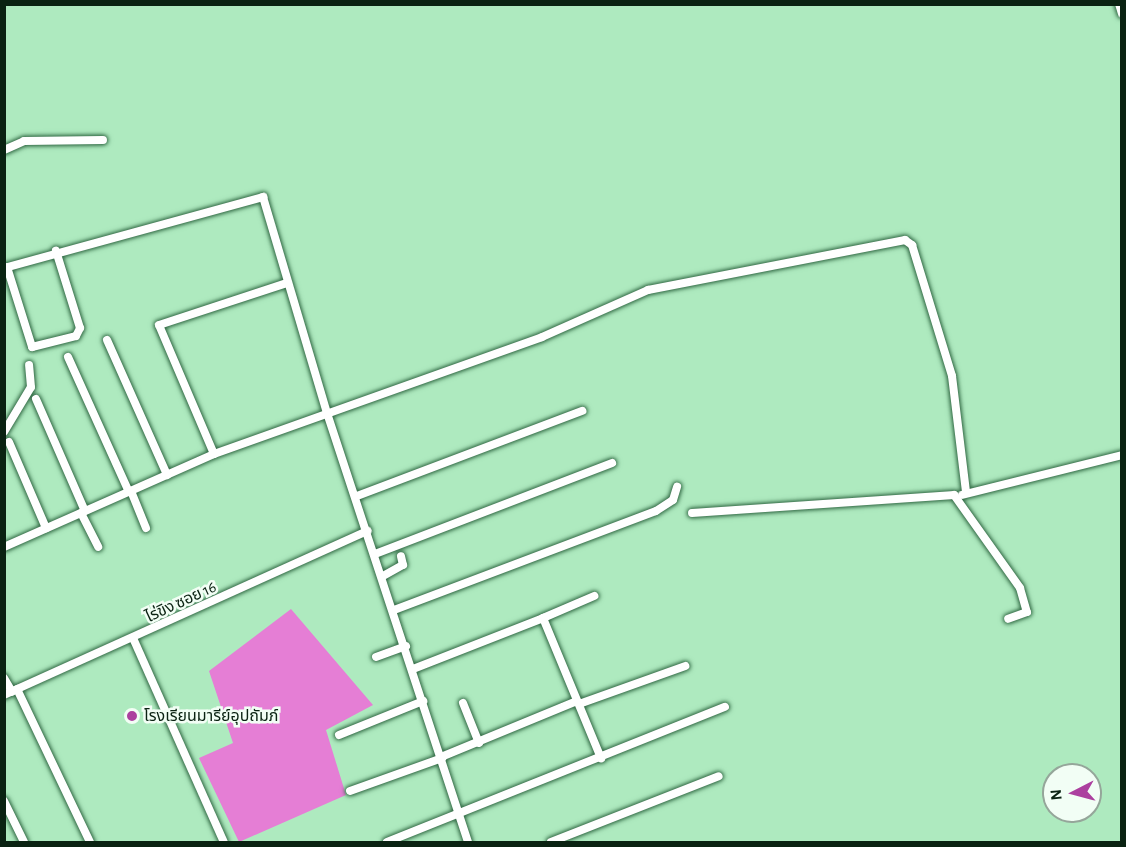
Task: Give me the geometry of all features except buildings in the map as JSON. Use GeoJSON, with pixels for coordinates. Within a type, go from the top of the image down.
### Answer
{"type":"FeatureCollection","features":[{"type":"Feature","properties":{"kind":"street"},"geometry":{"type":"LineString","coordinates":[[1119,4],[1122,14]]}},
{"type":"Feature","properties":{"kind":"street"},"geometry":{"type":"LineString","coordinates":[[4,150],[24,141],[103,141]]}},
{"type":"Feature","properties":{"kind":"street"},"geometry":{"type":"LineString","coordinates":[[56,251],[80,328],[76,336],[32,347],[6,268],[56,251],[258,194],[468,843]]}},
{"type":"Feature","properties":{"kind":"street"},"geometry":{"type":"LineString","coordinates":[[4,547],[214,454],[542,338],[648,290],[904,240],[912,245],[952,376],[966,491]]}},
{"type":"Feature","properties":{"kind":"street"},"geometry":{"type":"LineString","coordinates":[[214,454],[159,325],[287,283]]}},
{"type":"Feature","properties":{"kind":"street"},"geometry":{"type":"LineString","coordinates":[[107,340],[167,475]]}},
{"type":"Feature","properties":{"kind":"street"},"geometry":{"type":"LineString","coordinates":[[68,357],[146,528]]}},
{"type":"Feature","properties":{"kind":"street"},"geometry":{"type":"LineString","coordinates":[[4,432],[31,387],[29,365]]}},
{"type":"Feature","properties":{"kind":"street"},"geometry":{"type":"LineString","coordinates":[[36,399],[98,547]]}},
{"type":"Feature","properties":{"kind":"street"},"geometry":{"type":"LineString","coordinates":[[357,496],[582,411]]}},
{"type":"Feature","properties":{"kind":"street"},"geometry":{"type":"LineString","coordinates":[[9,442],[46,528]]}},
{"type":"Feature","properties":{"kind":"street"},"geometry":{"type":"LineString","coordinates":[[959,498],[966,491],[1122,455]]}},
{"type":"Feature","properties":{"kind":"street"},"geometry":{"type":"LineString","coordinates":[[375,554],[612,463]]}},
{"type":"Feature","properties":{"kind":"street"},"geometry":{"type":"LineString","coordinates":[[394,610],[656,511],[673,500],[677,487]]}},
{"type":"Feature","properties":{"kind":"street"},"geometry":{"type":"LineString","coordinates":[[693,513],[926,495],[959,498],[1010,567],[1023,596],[1028,612],[1008,619]]}},
{"type":"Feature","properties":{"kind":"street","name":"ไร่ขิง ซอย 16"},"geometry":{"type":"LineString","coordinates":[[11,692],[368,531]]}},
{"type":"Feature","properties":{"kind":"street"},"geometry":{"type":"LineString","coordinates":[[383,576],[403,565],[402,556]]}},
{"type":"Feature","properties":{"kind":"street"},"geometry":{"type":"LineString","coordinates":[[413,669],[594,596]]}},
{"type":"Feature","properties":{"kind":"street"},"geometry":{"type":"LineString","coordinates":[[543,618],[601,758]]}},
{"type":"Feature","properties":{"kind":"street"},"geometry":{"type":"LineString","coordinates":[[133,638],[224,843]]}},
{"type":"Feature","properties":{"kind":"street"},"geometry":{"type":"LineString","coordinates":[[376,657],[406,646]]}},
{"type":"Feature","properties":{"kind":"street"},"geometry":{"type":"LineString","coordinates":[[350,792],[578,702],[686,666]]}},
{"type":"Feature","properties":{"kind":"street"},"geometry":{"type":"LineString","coordinates":[[4,678],[90,843]]}},
{"type":"Feature","properties":{"kind":"street"},"geometry":{"type":"LineString","coordinates":[[339,735],[423,701]]}},
{"type":"Feature","properties":{"kind":"street"},"geometry":{"type":"LineString","coordinates":[[463,703],[479,743]]}},
{"type":"Feature","properties":{"kind":"street"},"geometry":{"type":"LineString","coordinates":[[387,843],[725,707]]}},
{"type":"Feature","properties":{"kind":"street"},"geometry":{"type":"LineString","coordinates":[[551,843],[719,776]]}},
{"type":"Feature","properties":{"kind":"street"},"geometry":{"type":"LineString","coordinates":[[4,801],[24,843]]}},
{"type":"Feature","properties":{"kind":"shaded area"},"geometry":{"type":"Polygon","coordinates":[[[291,609],[373,705],[326,730],[346,795],[239,842],[199,758],[233,743],[209,671],[291,609]]]}},
{"type":"Feature","properties":{"kind":"place","name":"โรงเรียนมารีย์อุปถัมภ์"},"geometry":{"type":"Point","coordinates":[132,716]}}]}
